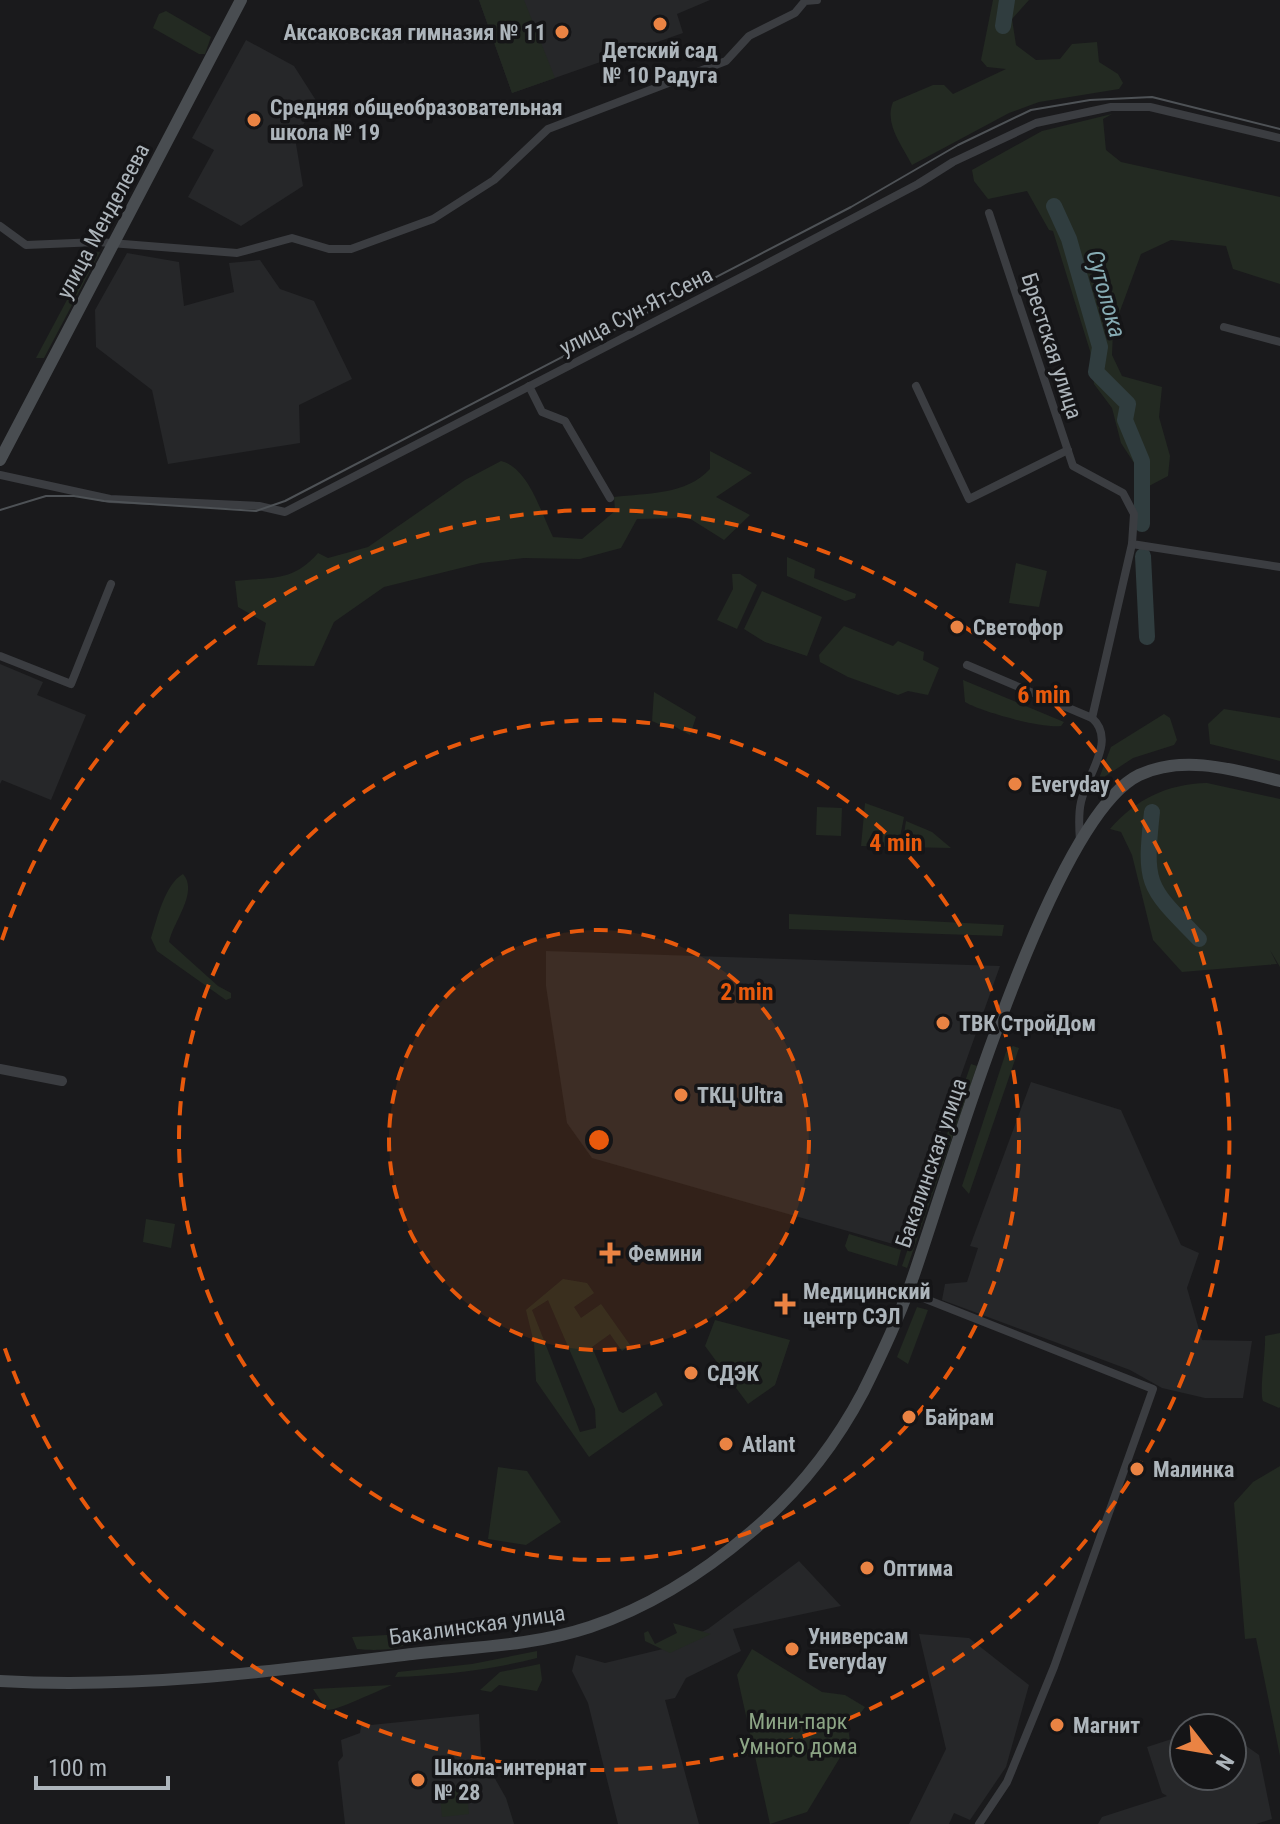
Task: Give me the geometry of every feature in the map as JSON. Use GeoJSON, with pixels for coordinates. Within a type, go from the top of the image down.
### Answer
{"type":"FeatureCollection","features":[{"type":"Feature","properties":{"kind":"main road","name":"улица Менделеева"},"geometry":{"type":"LineString","coordinates":[[0,460],[241,0]]}},
{"type":"Feature","properties":{"kind":"main road","name":"Бакалинская улица"},"geometry":{"type":"LineString","coordinates":[[0,1681],[75,1685],[253,1674],[542,1640],[587,1629],[651,1603],[749,1534],[799,1486],[823,1456],[862,1394],[908,1292],[1049,897],[1105,803],[1140,775],[1165,766],[1197,765],[1280,781]]}},
{"type":"Feature","properties":{"kind":"street"},"geometry":{"type":"LineString","coordinates":[[0,226],[26,245],[114,243],[237,253],[292,238],[329,249],[351,249],[433,219],[494,180],[548,129],[726,61],[749,36],[795,13],[805,1],[817,0]]}},
{"type":"Feature","properties":{"kind":"street","name":"улица Сун-Ят-Сена"},"geometry":{"type":"LineString","coordinates":[[0,475],[110,499],[259,506],[285,512],[905,191],[953,162],[1036,123],[1111,107],[1150,107],[1280,138]]}},
{"type":"Feature","properties":{"kind":"street","name":"Брестская улица"},"geometry":{"type":"LineString","coordinates":[[989,213],[1076,469],[1114,485],[1130,502],[1135,524],[1092,718]]}},
{"type":"Feature","properties":{"kind":"street"},"geometry":{"type":"LineString","coordinates":[[1224,327],[1280,342]]}},
{"type":"Feature","properties":{"kind":"street"},"geometry":{"type":"LineString","coordinates":[[529,386],[542,412],[565,421],[610,498]]}},
{"type":"Feature","properties":{"kind":"street"},"geometry":{"type":"LineString","coordinates":[[916,386],[969,499],[1068,450]]}},
{"type":"Feature","properties":{"kind":"street"},"geometry":{"type":"LineString","coordinates":[[1132,544],[1280,567]]}},
{"type":"Feature","properties":{"kind":"street"},"geometry":{"type":"LineString","coordinates":[[0,656],[71,684],[111,584]]}},
{"type":"Feature","properties":{"kind":"street"},"geometry":{"type":"LineString","coordinates":[[967,665],[1092,718],[1100,726],[1103,741],[1081,800],[1080,842]]}},
{"type":"Feature","properties":{"kind":"street"},"geometry":{"type":"LineString","coordinates":[[0,1069],[62,1081]]}},
{"type":"Feature","properties":{"kind":"street"},"geometry":{"type":"LineString","coordinates":[[908,1292],[1153,1389],[1054,1667],[1007,1782],[979,1824]]}},
{"type":"Feature","properties":{"kind":"shaded area"},"geometry":{"type":"Polygon","coordinates":[[[479,0],[710,0],[677,14],[683,33],[512,93],[479,0]]]}},
{"type":"Feature","properties":{"kind":"shaded area","name":"Средняя общеобразовательная школа № 19"},"geometry":{"type":"Polygon","coordinates":[[[246,40],[294,66],[317,102],[295,138],[303,186],[241,226],[188,197],[214,150],[192,138],[246,40]]]}},
{"type":"Feature","properties":{"kind":"shaded area"},"geometry":{"type":"Polygon","coordinates":[[[127,253],[179,262],[184,306],[234,292],[229,263],[260,260],[280,289],[314,301],[352,379],[299,405],[300,443],[168,464],[152,390],[96,347],[95,310],[127,253]]]}},
{"type":"Feature","properties":{"kind":"shaded area"},"geometry":{"type":"Polygon","coordinates":[[[0,664],[43,682],[37,695],[86,715],[51,800],[2,780],[0,784],[0,664]]]}},
{"type":"Feature","properties":{"kind":"shaded area"},"geometry":{"type":"Polygon","coordinates":[[[546,951],[1000,966],[900,1246],[592,1158],[567,1123],[546,986],[546,951]]]}},
{"type":"Feature","properties":{"kind":"shaded area"},"geometry":{"type":"Polygon","coordinates":[[[1031,1082],[1121,1110],[1181,1245],[1199,1253],[1187,1288],[1202,1340],[1252,1341],[1243,1398],[1205,1398],[1162,1388],[1130,1370],[942,1300],[945,1284],[967,1282],[978,1248],[970,1246],[1031,1082]]]}},
{"type":"Feature","properties":{"kind":"shaded area"},"geometry":{"type":"Polygon","coordinates":[[[799,1561],[841,1606],[733,1629],[741,1651],[686,1678],[675,1698],[665,1700],[699,1824],[618,1824],[588,1703],[572,1671],[576,1655],[605,1663],[667,1648],[708,1629],[799,1561]]]}},
{"type":"Feature","properties":{"kind":"shaded area"},"geometry":{"type":"Polygon","coordinates":[[[919,1634],[969,1638],[1029,1685],[1006,1767],[970,1820],[954,1813],[949,1824],[909,1824],[946,1749],[919,1634]]]}},
{"type":"Feature","properties":{"kind":"shaded area","name":"Школа-интернат № 28"},"geometry":{"type":"Polygon","coordinates":[[[479,1714],[481,1754],[506,1798],[514,1824],[345,1824],[338,1762],[343,1756],[341,1740],[360,1733],[361,1726],[479,1714]]]}},
{"type":"Feature","properties":{"kind":"shaded area"},"geometry":{"type":"Polygon","coordinates":[[[1168,1740],[1168,1792],[1248,1792],[1248,1747],[1259,1755],[1272,1819],[1256,1824],[1098,1824],[1102,1817],[1167,1796],[1162,1793],[1147,1747],[1168,1740]]]}},
{"type":"Feature","properties":{"kind":"green space"},"geometry":{"type":"Polygon","coordinates":[[[479,0],[524,0],[555,78],[512,93],[479,0]]]}},
{"type":"Feature","properties":{"kind":"green space"},"geometry":{"type":"Polygon","coordinates":[[[993,0],[1029,0],[1012,19],[1016,45],[1036,60],[1060,59],[1072,44],[1097,42],[1099,62],[1118,74],[1123,83],[1119,89],[1039,102],[1009,113],[912,165],[892,126],[893,102],[933,85],[944,85],[953,94],[1006,69],[987,67],[981,60],[993,0]]]}},
{"type":"Feature","properties":{"kind":"green space"},"geometry":{"type":"Polygon","coordinates":[[[166,11],[211,37],[205,54],[199,54],[153,28],[159,14],[166,11]]]}},
{"type":"Feature","properties":{"kind":"green space"},"geometry":{"type":"Polygon","coordinates":[[[1112,114],[1103,119],[1106,150],[1121,162],[1280,197],[1280,284],[1233,269],[1226,246],[1171,240],[1141,254],[1113,330],[1112,355],[1122,376],[1162,387],[1159,417],[1170,456],[1168,476],[1149,486],[1121,443],[1112,408],[1094,384],[1090,351],[1053,231],[1049,230],[1027,191],[988,199],[974,181],[972,170],[1042,131],[1112,114]]]}},
{"type":"Feature","properties":{"kind":"green space"},"geometry":{"type":"Polygon","coordinates":[[[100,252],[44,358],[36,358],[92,253],[100,252]]]}},
{"type":"Feature","properties":{"kind":"green space"},"geometry":{"type":"Polygon","coordinates":[[[710,451],[752,473],[716,497],[750,515],[724,540],[689,518],[637,519],[621,548],[580,559],[524,558],[481,563],[384,587],[334,622],[314,666],[257,665],[266,623],[238,607],[235,581],[291,574],[318,553],[328,558],[368,547],[465,480],[501,461],[511,465],[527,482],[553,537],[582,539],[615,511],[614,497],[666,491],[700,478],[710,469],[710,451]]]}},
{"type":"Feature","properties":{"kind":"green space"},"geometry":{"type":"Polygon","coordinates":[[[787,557],[815,569],[814,578],[856,594],[855,598],[845,601],[787,576],[787,557]]]}},
{"type":"Feature","properties":{"kind":"green space"},"geometry":{"type":"Polygon","coordinates":[[[1016,563],[1047,571],[1039,607],[1009,603],[1016,563]]]}},
{"type":"Feature","properties":{"kind":"green space"},"geometry":{"type":"Polygon","coordinates":[[[732,574],[740,574],[757,585],[737,629],[717,620],[733,589],[732,574]]]}},
{"type":"Feature","properties":{"kind":"green space"},"geometry":{"type":"Polygon","coordinates":[[[762,591],[822,617],[807,656],[765,642],[744,629],[762,591]]]}},
{"type":"Feature","properties":{"kind":"green space"},"geometry":{"type":"Polygon","coordinates":[[[844,626],[893,646],[898,641],[924,652],[923,660],[939,668],[928,695],[908,691],[898,695],[848,677],[820,662],[819,655],[844,626]]]}},
{"type":"Feature","properties":{"kind":"green space"},"geometry":{"type":"Polygon","coordinates":[[[963,680],[1064,722],[1061,726],[1040,724],[973,706],[965,702],[963,680]]]}},
{"type":"Feature","properties":{"kind":"green space"},"geometry":{"type":"Polygon","coordinates":[[[654,692],[696,717],[690,735],[670,724],[661,725],[652,721],[654,692]]]}},
{"type":"Feature","properties":{"kind":"green space"},"geometry":{"type":"Polygon","coordinates":[[[1224,709],[1280,718],[1280,761],[1210,744],[1208,724],[1224,709]]]}},
{"type":"Feature","properties":{"kind":"green space"},"geometry":{"type":"Polygon","coordinates":[[[1164,714],[1170,718],[1177,740],[1174,745],[1133,758],[1098,781],[1111,747],[1164,714]]]}},
{"type":"Feature","properties":{"kind":"green space"},"geometry":{"type":"Polygon","coordinates":[[[1207,783],[1280,799],[1280,967],[1270,950],[1277,964],[1182,972],[1153,940],[1132,855],[1121,832],[1110,829],[1130,809],[1153,795],[1179,786],[1207,783]]]}},
{"type":"Feature","properties":{"kind":"green space"},"geometry":{"type":"Polygon","coordinates":[[[865,803],[904,817],[898,847],[861,846],[865,803]]]}},
{"type":"Feature","properties":{"kind":"green space"},"geometry":{"type":"Polygon","coordinates":[[[817,807],[842,808],[841,836],[816,835],[817,807]]]}},
{"type":"Feature","properties":{"kind":"green space"},"geometry":{"type":"Polygon","coordinates":[[[906,821],[932,832],[951,848],[902,847],[906,821]]]}},
{"type":"Feature","properties":{"kind":"green space"},"geometry":{"type":"Polygon","coordinates":[[[183,874],[187,881],[187,898],[169,942],[218,986],[231,993],[231,998],[226,1000],[157,951],[151,938],[171,886],[183,874]]]}},
{"type":"Feature","properties":{"kind":"green space"},"geometry":{"type":"Polygon","coordinates":[[[789,914],[1004,925],[1002,936],[789,929],[789,914]]]}},
{"type":"Feature","properties":{"kind":"green space"},"geometry":{"type":"Polygon","coordinates":[[[1013,1046],[1019,1048],[969,1194],[962,1186],[1006,1052],[1013,1046]]]}},
{"type":"Feature","properties":{"kind":"green space"},"geometry":{"type":"Polygon","coordinates":[[[971,1064],[977,1066],[907,1268],[902,1266],[971,1064]]]}},
{"type":"Feature","properties":{"kind":"green space"},"geometry":{"type":"Polygon","coordinates":[[[146,1219],[175,1224],[171,1248],[143,1242],[146,1219]]]}},
{"type":"Feature","properties":{"kind":"green space"},"geometry":{"type":"Polygon","coordinates":[[[849,1234],[901,1250],[897,1266],[848,1251],[845,1246],[849,1234]]]}},
{"type":"Feature","properties":{"kind":"green space"},"geometry":{"type":"Polygon","coordinates":[[[563,1279],[587,1283],[594,1293],[574,1307],[581,1318],[601,1304],[630,1345],[622,1351],[610,1334],[592,1347],[619,1411],[623,1413],[656,1392],[663,1405],[589,1457],[536,1381],[534,1343],[526,1310],[563,1279]],[[548,1300],[532,1310],[580,1432],[596,1428],[595,1409],[548,1300]]]}},
{"type":"Feature","properties":{"kind":"green space"},"geometry":{"type":"Polygon","coordinates":[[[917,1307],[928,1310],[908,1364],[897,1357],[917,1307]]]}},
{"type":"Feature","properties":{"kind":"green space"},"geometry":{"type":"Polygon","coordinates":[[[715,1320],[790,1340],[775,1385],[748,1404],[705,1346],[715,1320]]]}},
{"type":"Feature","properties":{"kind":"green space"},"geometry":{"type":"Polygon","coordinates":[[[1280,1333],[1279,1408],[1263,1401],[1262,1389],[1265,1336],[1280,1333]]]}},
{"type":"Feature","properties":{"kind":"green space"},"geometry":{"type":"Polygon","coordinates":[[[1280,1466],[1280,1756],[1256,1638],[1245,1639],[1234,1503],[1253,1482],[1280,1466]]]}},
{"type":"Feature","properties":{"kind":"green space"},"geometry":{"type":"Polygon","coordinates":[[[498,1467],[527,1471],[561,1522],[526,1545],[488,1539],[498,1467]]]}},
{"type":"Feature","properties":{"kind":"green space"},"geometry":{"type":"Polygon","coordinates":[[[673,1623],[711,1634],[670,1653],[645,1641],[644,1633],[648,1631],[655,1644],[677,1633],[673,1623]]]}},
{"type":"Feature","properties":{"kind":"green space"},"geometry":{"type":"Polygon","coordinates":[[[421,1633],[409,1643],[383,1650],[357,1649],[352,1637],[421,1633]]]}},
{"type":"Feature","properties":{"kind":"green space","name":"Мини-парк Умного дома"},"geometry":{"type":"Polygon","coordinates":[[[752,1649],[822,1692],[845,1695],[865,1707],[860,1714],[847,1721],[850,1741],[807,1812],[770,1824],[737,1675],[752,1649]]]}},
{"type":"Feature","properties":{"kind":"green space"},"geometry":{"type":"Polygon","coordinates":[[[537,1651],[537,1658],[502,1666],[395,1677],[398,1672],[472,1664],[537,1651]]]}},
{"type":"Feature","properties":{"kind":"green space"},"geometry":{"type":"Polygon","coordinates":[[[540,1664],[542,1680],[537,1691],[499,1685],[491,1692],[480,1690],[500,1672],[540,1664]]]}},
{"type":"Feature","properties":{"kind":"green space"},"geometry":{"type":"Polygon","coordinates":[[[392,1685],[327,1710],[313,1689],[392,1685]]]}},
{"type":"Feature","properties":{"kind":"green space"},"geometry":{"type":"Polygon","coordinates":[[[466,1784],[469,1814],[442,1817],[439,1787],[466,1784]]]}},
{"type":"Feature","properties":{"kind":"waterway","name":"Сутолока"},"geometry":{"type":"LineString","coordinates":[[1003,26],[1007,0]]}},
{"type":"Feature","properties":{"kind":"waterway","name":"Сутолока"},"geometry":{"type":"LineString","coordinates":[[1054,206],[1069,239],[1100,347],[1096,372],[1128,404],[1125,420],[1142,461],[1142,524]]}},
{"type":"Feature","properties":{"kind":"waterway","name":"Сутолока"},"geometry":{"type":"LineString","coordinates":[[1143,556],[1147,637]]}},
{"type":"Feature","properties":{"kind":"waterway","name":"Сутолока"},"geometry":{"type":"LineString","coordinates":[[1152,812],[1149,856],[1153,883],[1159,895],[1199,939]]}},
{"type":"Feature","properties":{"kind":"tram line"},"geometry":{"type":"LineString","coordinates":[[0,510],[46,496],[256,511],[285,501],[851,207],[958,145],[1031,110],[1090,100],[1152,97],[1280,129]]}},
{"type":"Feature","properties":{"kind":"place","name":"Детский сад № 10 Радуга"},"geometry":{"type":"Point","coordinates":[660,24]}},
{"type":"Feature","properties":{"kind":"place","name":"Аксаковская гимназия № 11"},"geometry":{"type":"Point","coordinates":[562,32]}},
{"type":"Feature","properties":{"kind":"place","name":"Средняя общеобразовательная школа № 19"},"geometry":{"type":"Point","coordinates":[254,120]}},
{"type":"Feature","properties":{"kind":"place","name":"Светофор"},"geometry":{"type":"Point","coordinates":[957,627]}},
{"type":"Feature","properties":{"kind":"place","name":"Everyday"},"geometry":{"type":"Point","coordinates":[1015,784]}},
{"type":"Feature","properties":{"kind":"place","name":"ТВК СтройДом"},"geometry":{"type":"Point","coordinates":[943,1023]}},
{"type":"Feature","properties":{"kind":"place","name":"ТКЦ Ultra"},"geometry":{"type":"Point","coordinates":[681,1095]}},
{"type":"Feature","properties":{"kind":"place","name":"Фемини"},"geometry":{"type":"Point","coordinates":[610,1253]}},
{"type":"Feature","properties":{"kind":"place","name":"Медицинский центр СЭЛ"},"geometry":{"type":"Point","coordinates":[785,1304]}},
{"type":"Feature","properties":{"kind":"place","name":"СДЭК"},"geometry":{"type":"Point","coordinates":[691,1373]}},
{"type":"Feature","properties":{"kind":"place","name":"Байрам"},"geometry":{"type":"Point","coordinates":[909,1417]}},
{"type":"Feature","properties":{"kind":"place","name":"Atlant"},"geometry":{"type":"Point","coordinates":[726,1444]}},
{"type":"Feature","properties":{"kind":"place","name":"Малинка"},"geometry":{"type":"Point","coordinates":[1137,1469]}},
{"type":"Feature","properties":{"kind":"place","name":"Оптима"},"geometry":{"type":"Point","coordinates":[867,1568]}},
{"type":"Feature","properties":{"kind":"place","name":"Универсам Everyday"},"geometry":{"type":"Point","coordinates":[792,1649]}},
{"type":"Feature","properties":{"kind":"place","name":"Магнит"},"geometry":{"type":"Point","coordinates":[1057,1725]}},
{"type":"Feature","properties":{"kind":"place","name":"Школа-интернат № 28"},"geometry":{"type":"Point","coordinates":[418,1780]}}]}
